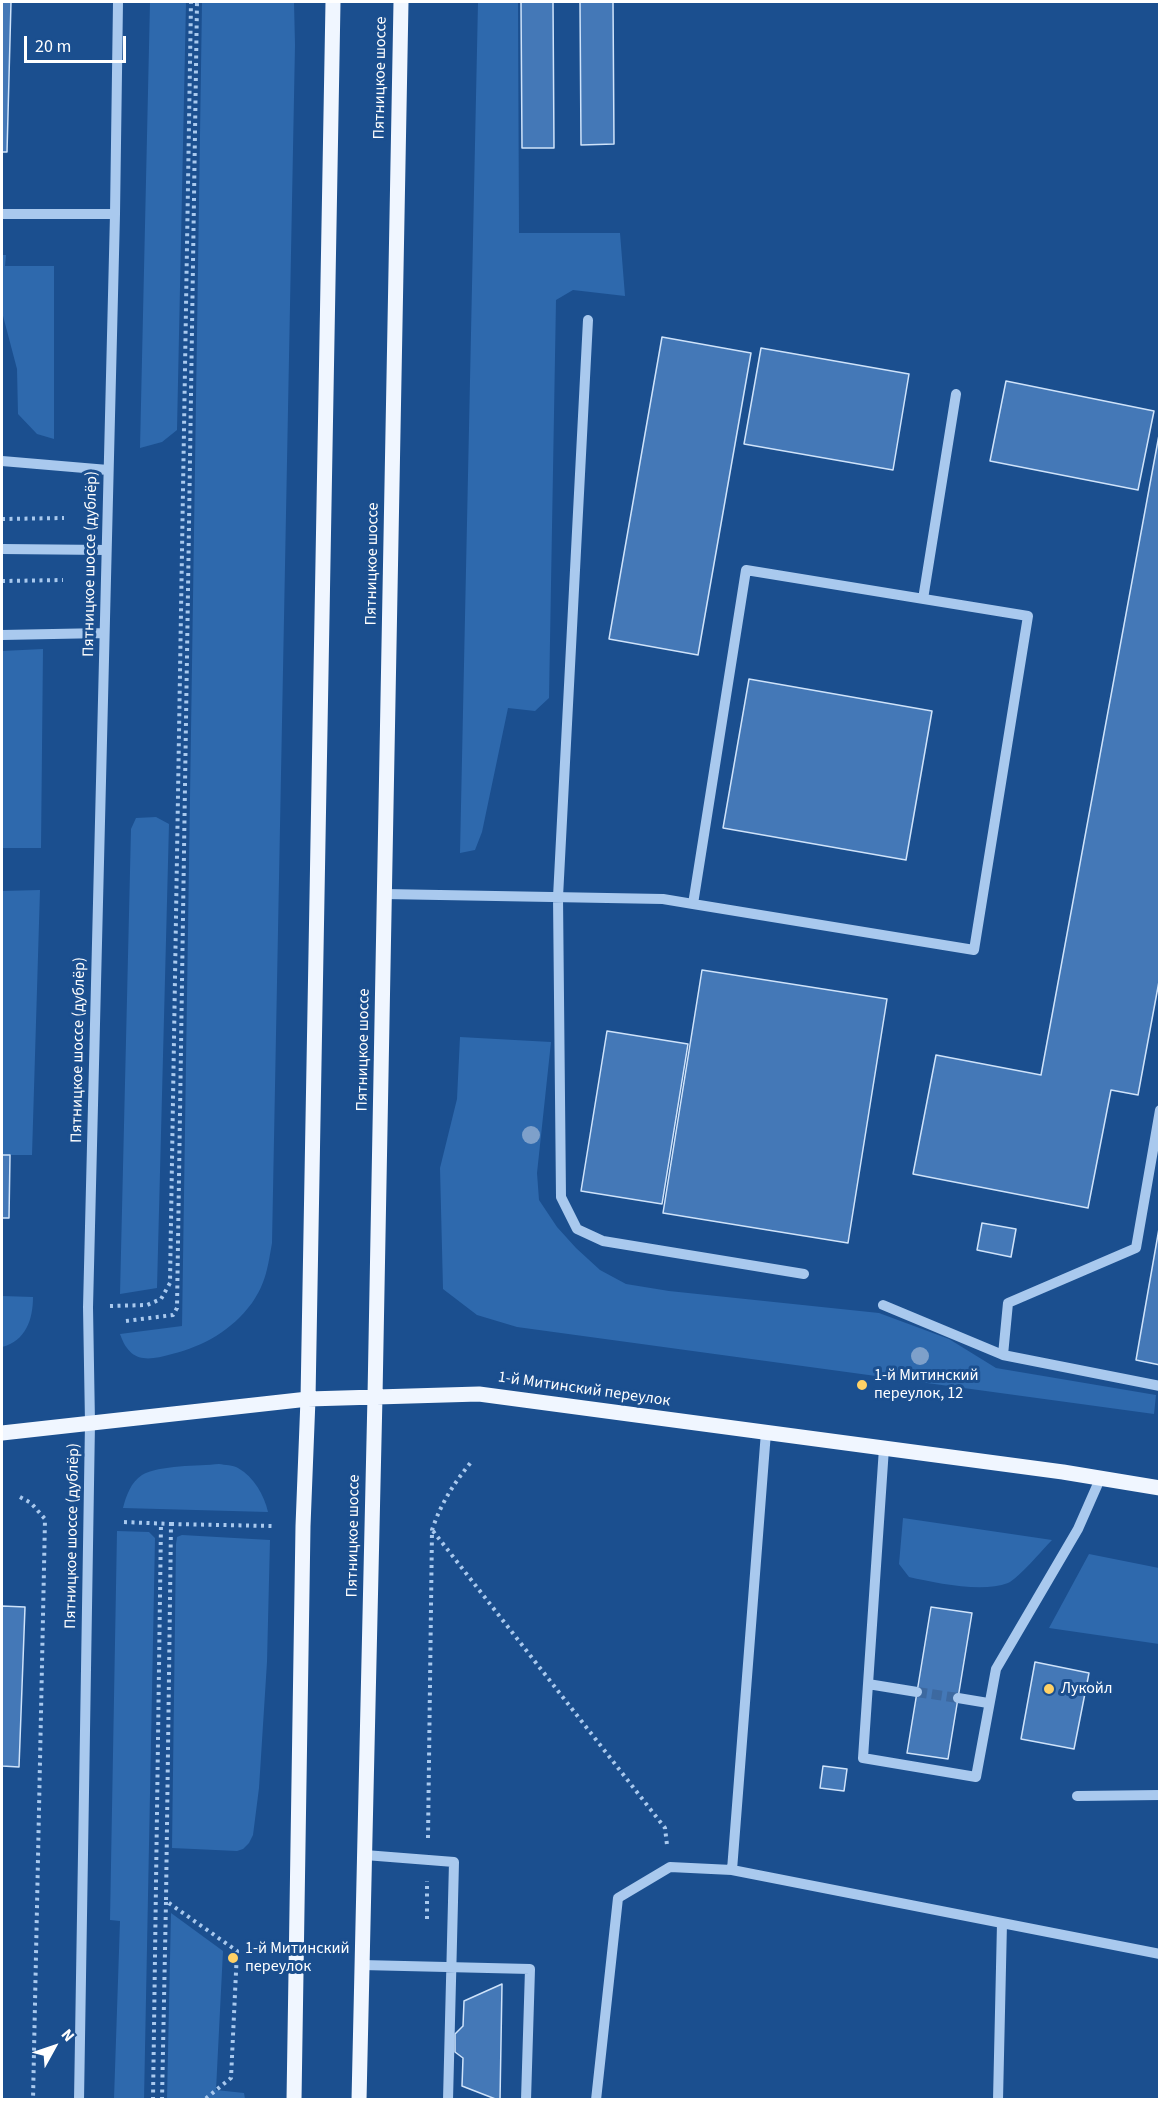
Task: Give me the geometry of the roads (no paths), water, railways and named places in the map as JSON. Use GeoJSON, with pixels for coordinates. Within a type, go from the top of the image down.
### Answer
{"type":"FeatureCollection","features":[{"type":"Feature","properties":{"kind":"main road"},"geometry":{"type":"LineString","coordinates":[[294,2100],[333,2]]}},
{"type":"Feature","properties":{"kind":"main road","name":"Пятницкое шоссе"},"geometry":{"type":"LineString","coordinates":[[359,2100],[375,1396],[401,2]]}},
{"type":"Feature","properties":{"kind":"main road","name":"1-й Митинский переулок"},"geometry":{"type":"LineString","coordinates":[[2,1432],[308,1399],[479,1394],[884,1448],[1160,1488]]}},
{"type":"Feature","properties":{"kind":"street","name":"Пятницкое шоссе (дублёр)"},"geometry":{"type":"LineString","coordinates":[[79,2100],[90,1423],[88,1307],[115,214],[118,2]]}},
{"type":"Feature","properties":{"kind":"street"},"geometry":{"type":"LineString","coordinates":[[2,214],[115,214]]}},
{"type":"Feature","properties":{"kind":"street"},"geometry":{"type":"LineString","coordinates":[[588,321],[558,897],[561,1197],[577,1229],[603,1241],[804,1274]]}},
{"type":"Feature","properties":{"kind":"street"},"geometry":{"type":"LineString","coordinates":[[923,599],[956,394]]}},
{"type":"Feature","properties":{"kind":"street"},"geometry":{"type":"LineString","coordinates":[[2,461],[108,470]]}},
{"type":"Feature","properties":{"kind":"street"},"geometry":{"type":"LineString","coordinates":[[2,549],[106,550]]}},
{"type":"Feature","properties":{"kind":"street"},"geometry":{"type":"LineString","coordinates":[[384,894],[663,899],[693,904],[974,950],[1028,616],[747,570],[693,904]]}},
{"type":"Feature","properties":{"kind":"street"},"geometry":{"type":"LineString","coordinates":[[2,635],[104,633]]}},
{"type":"Feature","properties":{"kind":"street"},"geometry":{"type":"LineString","coordinates":[[1003,1355],[1008,1304],[1136,1248],[1160,1110]]}},
{"type":"Feature","properties":{"kind":"street"},"geometry":{"type":"LineString","coordinates":[[883,1305],[1003,1355],[1160,1386]]}},
{"type":"Feature","properties":{"kind":"street"},"geometry":{"type":"LineString","coordinates":[[732,1870],[766,1432]]}},
{"type":"Feature","properties":{"kind":"street"},"geometry":{"type":"LineString","coordinates":[[884,1448],[863,1758],[976,1777],[996,1668],[1078,1529],[1100,1479]]}},
{"type":"Feature","properties":{"kind":"street"},"geometry":{"type":"LineString","coordinates":[[868,1684],[917,1692]]}},
{"type":"Feature","properties":{"kind":"street"},"geometry":{"type":"LineString","coordinates":[[958,1698],[988,1703]]}},
{"type":"Feature","properties":{"kind":"street"},"geometry":{"type":"LineString","coordinates":[[1077,1796],[1160,1795]]}},
{"type":"Feature","properties":{"kind":"street"},"geometry":{"type":"LineString","coordinates":[[365,1855],[454,1862],[448,2100]]}},
{"type":"Feature","properties":{"kind":"street"},"geometry":{"type":"LineString","coordinates":[[596,2100],[618,1898],[669,1867],[732,1870],[1160,1954]]}},
{"type":"Feature","properties":{"kind":"street"},"geometry":{"type":"LineString","coordinates":[[998,2100],[1002,1923]]}},
{"type":"Feature","properties":{"kind":"street"},"geometry":{"type":"LineString","coordinates":[[362,1965],[530,1969],[526,2100]]}},
{"type":"Feature","properties":{"kind":"tunnel"},"geometry":{"type":"LineString","coordinates":[[917,1692],[958,1698]]}},
{"type":"Feature","properties":{"kind":"place","name":"1-й Митинский переулок, 12"},"geometry":{"type":"Point","coordinates":[862,1385]}},
{"type":"Feature","properties":{"kind":"place","name":"Лукойл"},"geometry":{"type":"Point","coordinates":[1049,1689]}},
{"type":"Feature","properties":{"kind":"place","name":"1-й Митинский переулок"},"geometry":{"type":"Point","coordinates":[233,1958]}}]}
